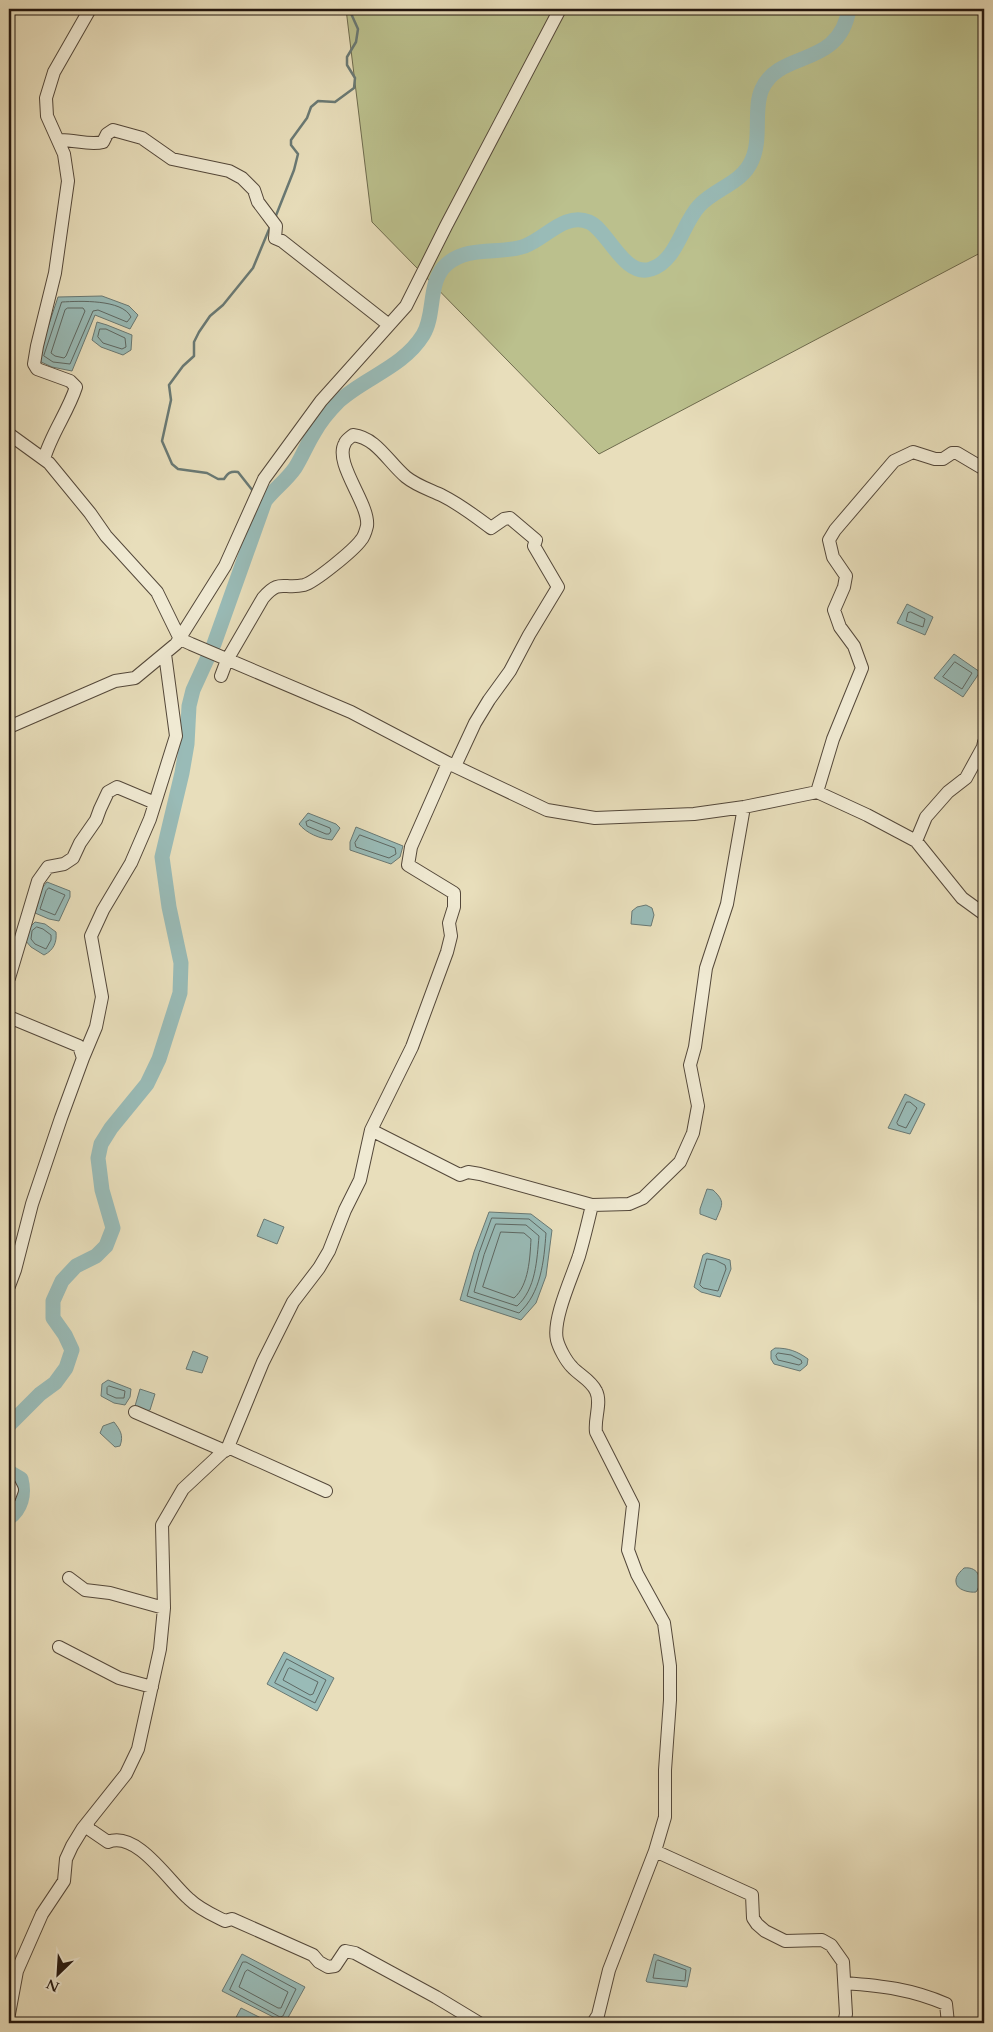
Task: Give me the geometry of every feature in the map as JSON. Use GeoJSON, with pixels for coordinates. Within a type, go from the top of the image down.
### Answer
{"type":"FeatureCollection","features":[{"type":"Feature","properties":{"kind":"street"},"geometry":{"type":"LineString","coordinates":[[44,460],[48,446],[76,387],[70,381],[37,369],[34,364],[36,346],[54,273],[68,182],[64,154],[47,116],[46,98],[54,72],[90,9]]}},
{"type":"Feature","properties":{"kind":"street"},"geometry":{"type":"LineString","coordinates":[[9,727],[115,681],[135,678],[166,654],[180,639],[225,566],[264,479],[320,401],[406,306],[560,9]]}},
{"type":"Feature","properties":{"kind":"street"},"geometry":{"type":"LineString","coordinates":[[58,140],[70,139],[95,144],[104,142],[107,134],[113,130],[142,138],[172,159],[229,171],[242,178],[254,190],[258,202],[276,226],[275,238],[282,241],[389,325]]}},
{"type":"Feature","properties":{"kind":"street"},"geometry":{"type":"LineString","coordinates":[[9,434],[44,460],[90,513],[106,536],[157,592],[180,639],[350,712],[451,765],[547,810],[595,818],[694,814],[744,807],[816,792],[867,815],[916,841],[962,898],[984,914]]}},
{"type":"Feature","properties":{"kind":"street"},"geometry":{"type":"LineString","coordinates":[[9,2014],[20,1962],[42,1914],[64,1881],[66,1859],[87,1823],[126,1774],[138,1749],[160,1649],[164,1608],[162,1525],[183,1489],[227,1449],[263,1362],[293,1302],[319,1268],[329,1251],[345,1210],[360,1180],[371,1130],[412,1047],[447,952],[451,936],[449,923],[454,907],[454,893],[408,865],[412,847],[451,765],[489,700],[510,671],[533,627],[558,588],[537,554],[534,546],[536,540],[510,518],[504,519],[491,528],[462,507],[408,479],[373,442],[363,436],[353,435],[345,442],[343,452],[344,465],[353,483],[367,525],[362,540],[320,576],[305,584],[280,584],[270,590],[222,658],[221,676]]}},
{"type":"Feature","properties":{"kind":"street"},"geometry":{"type":"LineString","coordinates":[[816,792],[833,739],[862,668],[854,646],[840,627],[834,610],[844,587],[846,576],[833,557],[829,540],[834,530],[894,461],[913,452],[935,459],[943,459],[952,453],[957,453],[984,469]]}},
{"type":"Feature","properties":{"kind":"street"},"geometry":{"type":"LineString","coordinates":[[9,1286],[32,1204],[96,1026],[102,997],[91,936],[102,910],[131,863],[155,803],[176,736],[166,654]]}},
{"type":"Feature","properties":{"kind":"street"},"geometry":{"type":"LineString","coordinates":[[916,841],[926,817],[948,792],[966,778],[984,742]]}},
{"type":"Feature","properties":{"kind":"street"},"geometry":{"type":"LineString","coordinates":[[9,978],[38,881],[48,867],[64,864],[73,858],[80,843],[96,820],[108,792],[116,787],[128,790],[155,803]]}},
{"type":"Feature","properties":{"kind":"street"},"geometry":{"type":"LineString","coordinates":[[371,1130],[460,1175],[468,1172],[480,1174],[592,1205],[629,1204],[643,1198],[680,1162],[693,1133],[698,1106],[690,1065],[695,1047],[706,968],[727,904],[744,807]]}},
{"type":"Feature","properties":{"kind":"street"},"geometry":{"type":"LineString","coordinates":[[9,1017],[79,1046],[83,1058]]}},
{"type":"Feature","properties":{"kind":"street"},"geometry":{"type":"LineString","coordinates":[[592,1205],[586,1233],[564,1298],[556,1332],[558,1342],[571,1366],[583,1375],[596,1390],[598,1402],[594,1422],[596,1432],[633,1505],[628,1550],[638,1574],[664,1623],[670,1666],[670,1700],[665,1770],[665,1817],[655,1851],[609,1970],[598,2015],[593,2023]]}},
{"type":"Feature","properties":{"kind":"street"},"geometry":{"type":"LineString","coordinates":[[134,1412],[326,1491]]}},
{"type":"Feature","properties":{"kind":"street"},"geometry":{"type":"LineString","coordinates":[[9,1484],[12,1490],[9,1498]]}},
{"type":"Feature","properties":{"kind":"street"},"geometry":{"type":"LineString","coordinates":[[69,1578],[85,1590],[110,1594],[164,1608]]}},
{"type":"Feature","properties":{"kind":"street"},"geometry":{"type":"LineString","coordinates":[[59,1647],[119,1678],[152,1687]]}},
{"type":"Feature","properties":{"kind":"street"},"geometry":{"type":"LineString","coordinates":[[87,1823],[89,1829],[108,1842],[122,1839],[146,1855],[188,1899],[209,1914],[226,1921],[232,1919],[309,1953],[328,1966],[335,1966],[345,1951],[355,1953],[436,1997],[479,2023]]}},
{"type":"Feature","properties":{"kind":"street"},"geometry":{"type":"LineString","coordinates":[[655,1851],[752,1895],[753,1918],[765,1931],[786,1941],[822,1940],[831,1945],[843,1962],[846,2014],[844,2023]]}},
{"type":"Feature","properties":{"kind":"street"},"geometry":{"type":"LineString","coordinates":[[845,1983],[880,1986],[920,1994],[946,2004],[948,2023]]}},
{"type":"Feature","properties":{"kind":"green space"},"geometry":{"type":"Polygon","coordinates":[[[346,9],[984,9],[984,251],[599,454],[372,222],[346,9]]]}},
{"type":"Feature","properties":{"kind":"water"},"geometry":{"type":"Polygon","coordinates":[[[102,296],[129,306],[138,315],[130,329],[95,315],[72,371],[52,367],[37,360],[58,297],[102,296]]]}},
{"type":"Feature","properties":{"kind":"water"},"geometry":{"type":"Polygon","coordinates":[[[97,322],[132,335],[131,350],[123,355],[101,347],[92,340],[97,322]]]}},
{"type":"Feature","properties":{"kind":"water"},"geometry":{"type":"Polygon","coordinates":[[[907,604],[933,617],[925,635],[897,623],[907,604]]]}},
{"type":"Feature","properties":{"kind":"water"},"geometry":{"type":"Polygon","coordinates":[[[954,654],[980,672],[963,697],[934,678],[954,654]]]}},
{"type":"Feature","properties":{"kind":"water"},"geometry":{"type":"Polygon","coordinates":[[[308,813],[336,824],[340,828],[332,840],[314,835],[299,824],[308,813]]]}},
{"type":"Feature","properties":{"kind":"water"},"geometry":{"type":"Polygon","coordinates":[[[356,827],[403,846],[400,857],[391,864],[350,850],[350,842],[356,827]]]}},
{"type":"Feature","properties":{"kind":"water"},"geometry":{"type":"Polygon","coordinates":[[[47,882],[70,891],[70,897],[59,921],[35,913],[42,888],[47,882]]]}},
{"type":"Feature","properties":{"kind":"water"},"geometry":{"type":"Polygon","coordinates":[[[646,905],[652,908],[654,915],[651,926],[631,924],[632,911],[637,907],[646,905]]]}},
{"type":"Feature","properties":{"kind":"water"},"geometry":{"type":"Polygon","coordinates":[[[35,922],[45,924],[56,932],[54,945],[44,955],[31,947],[25,940],[28,929],[35,922]]]}},
{"type":"Feature","properties":{"kind":"water"},"geometry":{"type":"Polygon","coordinates":[[[905,1094],[925,1104],[910,1134],[888,1128],[905,1094]]]}},
{"type":"Feature","properties":{"kind":"water"},"geometry":{"type":"Polygon","coordinates":[[[707,1189],[713,1190],[720,1198],[722,1204],[716,1220],[700,1214],[707,1189]]]}},
{"type":"Feature","properties":{"kind":"water"},"geometry":{"type":"Polygon","coordinates":[[[489,1212],[531,1214],[552,1230],[546,1276],[536,1303],[521,1320],[460,1300],[474,1252],[489,1212]]]}},
{"type":"Feature","properties":{"kind":"water"},"geometry":{"type":"Polygon","coordinates":[[[264,1219],[284,1227],[277,1244],[257,1236],[264,1219]]]}},
{"type":"Feature","properties":{"kind":"water"},"geometry":{"type":"Polygon","coordinates":[[[707,1253],[730,1260],[731,1269],[720,1297],[701,1292],[694,1287],[703,1255],[707,1253]]]}},
{"type":"Feature","properties":{"kind":"water"},"geometry":{"type":"Polygon","coordinates":[[[775,1348],[788,1349],[800,1354],[808,1359],[807,1365],[800,1371],[774,1364],[771,1359],[771,1351],[775,1348]]]}},
{"type":"Feature","properties":{"kind":"water"},"geometry":{"type":"Polygon","coordinates":[[[193,1351],[208,1357],[202,1373],[186,1369],[193,1351]]]}},
{"type":"Feature","properties":{"kind":"water"},"geometry":{"type":"Polygon","coordinates":[[[108,1380],[131,1389],[130,1397],[125,1405],[114,1403],[101,1396],[102,1384],[108,1380]]]}},
{"type":"Feature","properties":{"kind":"water"},"geometry":{"type":"Polygon","coordinates":[[[140,1389],[155,1394],[150,1410],[145,1411],[135,1406],[140,1389]]]}},
{"type":"Feature","properties":{"kind":"water"},"geometry":{"type":"Polygon","coordinates":[[[114,1422],[120,1430],[122,1439],[120,1446],[115,1447],[100,1433],[103,1426],[114,1422]]]}},
{"type":"Feature","properties":{"kind":"water"},"geometry":{"type":"Polygon","coordinates":[[[964,1568],[973,1569],[979,1575],[980,1583],[976,1592],[964,1590],[957,1585],[956,1578],[964,1568]]]}},
{"type":"Feature","properties":{"kind":"water"},"geometry":{"type":"Polygon","coordinates":[[[284,1652],[334,1678],[317,1711],[267,1684],[284,1652]]]}},
{"type":"Feature","properties":{"kind":"water"},"geometry":{"type":"Polygon","coordinates":[[[242,1954],[305,1987],[285,2023],[222,1991],[242,1954]]]}},
{"type":"Feature","properties":{"kind":"water"},"geometry":{"type":"Polygon","coordinates":[[[654,1954],[691,1968],[687,1987],[646,1981],[654,1954]]]}},
{"type":"Feature","properties":{"kind":"water"},"geometry":{"type":"Polygon","coordinates":[[[241,2008],[271,2023],[233,2023],[241,2008]]]}},
{"type":"Feature","properties":{"kind":"waterway"},"geometry":{"type":"LineString","coordinates":[[275,218],[294,170],[298,154],[291,145],[291,140],[307,118],[311,107],[318,101],[335,102],[354,88],[355,78],[347,65],[347,57],[356,42],[358,29],[349,9]]}},
{"type":"Feature","properties":{"kind":"waterway"},"geometry":{"type":"LineString","coordinates":[[9,1425],[40,1394],[55,1383],[66,1368],[72,1350],[65,1335],[53,1318],[53,1301],[62,1281],[76,1266],[96,1256],[106,1246],[113,1228],[102,1190],[98,1158],[101,1144],[111,1128],[147,1084],[159,1059],[180,993],[181,963],[169,907],[162,857],[182,773],[187,744],[189,706],[193,690],[214,644],[265,501],[295,468],[316,429],[339,401],[395,364],[415,346],[427,327],[437,279],[447,264],[456,258],[475,252],[515,249],[525,246],[564,223],[580,220],[589,222],[596,227],[617,252],[633,267],[641,270],[651,269],[660,265],[673,250],[699,206],[742,175],[748,168],[757,142],[759,97],[770,77],[782,68],[822,50],[834,41],[843,28],[849,9]]}},
{"type":"Feature","properties":{"kind":"waterway"},"geometry":{"type":"LineString","coordinates":[[253,491],[238,472],[231,472],[224,479],[218,479],[207,473],[178,469],[172,464],[162,441],[171,400],[169,385],[183,366],[194,356],[194,342],[210,316],[223,305],[253,268],[270,227]]}},
{"type":"Feature","properties":{"kind":"waterway"},"geometry":{"type":"LineString","coordinates":[[9,1472],[21,1479],[22,1491],[19,1506],[9,1518]]}}]}
